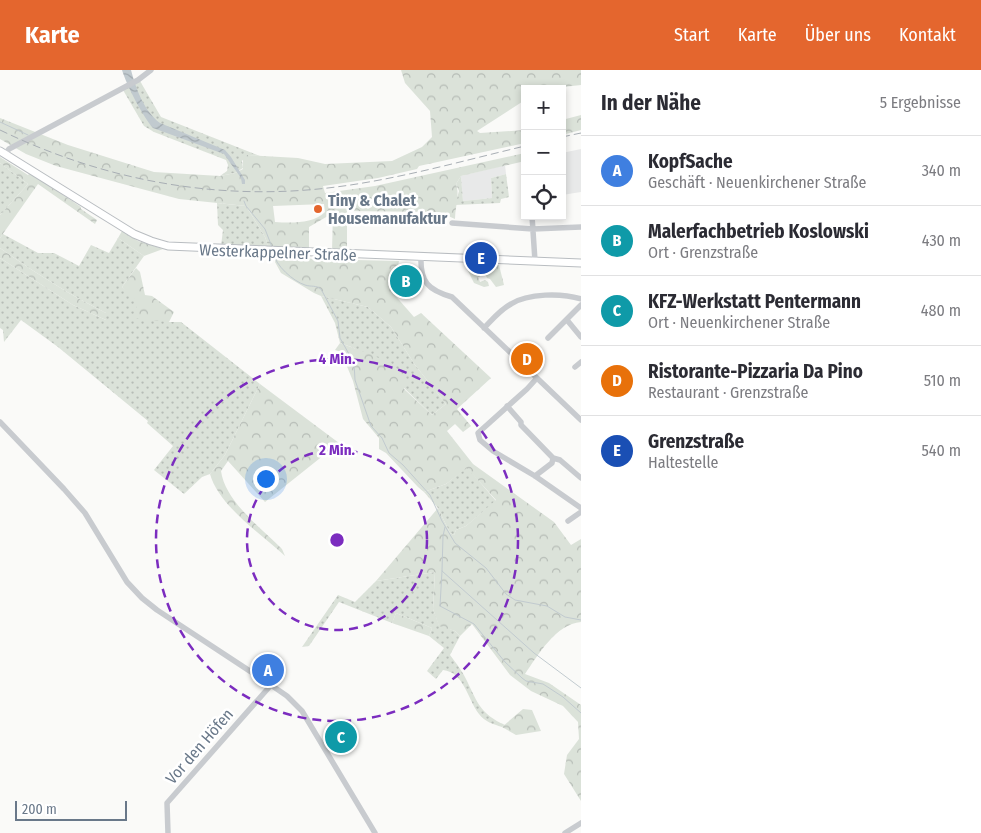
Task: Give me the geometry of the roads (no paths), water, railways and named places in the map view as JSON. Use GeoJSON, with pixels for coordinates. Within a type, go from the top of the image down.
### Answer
{"type":"FeatureCollection","features":[{"type":"Feature","properties":{"kind":"main road","name":"Westerkappelner Straße"},"geometry":{"type":"LineString","coordinates":[[2,152],[124,228],[151,242],[175,248],[581,263]]}},
{"type":"Feature","properties":{"kind":"street"},"geometry":{"type":"LineString","coordinates":[[2,152],[127,86],[151,70]]}},
{"type":"Feature","properties":{"kind":"street"},"geometry":{"type":"LineString","coordinates":[[532,220],[535,261]]}},
{"type":"Feature","properties":{"kind":"street"},"geometry":{"type":"LineString","coordinates":[[452,223],[533,229],[581,227]]}},
{"type":"Feature","properties":{"kind":"street"},"geometry":{"type":"LineString","coordinates":[[421,257],[421,273],[426,282],[434,290],[452,297],[581,420]]}},
{"type":"Feature","properties":{"kind":"street"},"geometry":{"type":"LineString","coordinates":[[484,328],[499,312],[512,303],[521,300],[568,295],[581,299]]}},
{"type":"Feature","properties":{"kind":"street"},"geometry":{"type":"LineString","coordinates":[[548,338],[581,305]]}},
{"type":"Feature","properties":{"kind":"street"},"geometry":{"type":"LineString","coordinates":[[567,320],[581,337]]}},
{"type":"Feature","properties":{"kind":"street"},"geometry":{"type":"LineString","coordinates":[[575,367],[581,362]]}},
{"type":"Feature","properties":{"kind":"street"},"geometry":{"type":"LineString","coordinates":[[537,378],[478,434],[480,440],[493,451],[535,476],[581,508]]}},
{"type":"Feature","properties":{"kind":"street"},"geometry":{"type":"LineString","coordinates":[[507,406],[521,422],[521,425],[553,458],[560,460],[581,478]]}},
{"type":"Feature","properties":{"kind":"street"},"geometry":{"type":"LineString","coordinates":[[0,422],[64,489],[85,514],[127,582],[142,598],[157,610],[287,696],[302,711],[375,833]]}},
{"type":"Feature","properties":{"kind":"street"},"geometry":{"type":"LineString","coordinates":[[535,476],[552,463],[553,458]]}},
{"type":"Feature","properties":{"kind":"street"},"geometry":{"type":"LineString","coordinates":[[568,521],[581,512]]}},
{"type":"Feature","properties":{"kind":"street","name":"Vor den Höfen"},"geometry":{"type":"LineString","coordinates":[[168,833],[167,803],[271,685]]}},
{"type":"Feature","properties":{"kind":"street"},"geometry":{"type":"LineString","coordinates":[[565,833],[581,823]]}},
{"type":"Feature","properties":{"kind":"water"},"geometry":{"type":"Polygon","coordinates":[[[122,70],[131,70],[141,99],[154,118],[160,123],[225,150],[245,180],[245,184],[242,184],[241,178],[224,154],[153,128],[135,100],[122,70]]]}},
{"type":"Feature","properties":{"kind":"waterway"},"geometry":{"type":"LineString","coordinates":[[0,122],[28,135]]}},
{"type":"Feature","properties":{"kind":"waterway"},"geometry":{"type":"LineString","coordinates":[[244,201],[265,229],[272,247]]}},
{"type":"Feature","properties":{"kind":"waterway"},"geometry":{"type":"LineString","coordinates":[[273,253],[281,268],[290,277],[305,285],[321,289],[338,321],[340,338],[354,363],[355,380],[371,426],[382,438],[389,453],[403,465],[430,495],[455,543],[486,568],[506,594],[515,600],[547,606],[565,617],[581,620]]}},
{"type":"Feature","properties":{"kind":"waterway"},"geometry":{"type":"LineString","coordinates":[[445,527],[442,571],[534,653],[581,688]]}},
{"type":"Feature","properties":{"kind":"waterway"},"geometry":{"type":"LineString","coordinates":[[442,571],[440,606],[474,624],[505,662],[522,678],[526,681],[543,684],[563,697],[581,713]]}},
{"type":"Feature","properties":{"kind":"railway"},"geometry":{"type":"LineString","coordinates":[[0,130],[80,163],[122,174],[206,189],[249,192],[293,191],[360,184],[521,147]]}},
{"type":"Feature","properties":{"kind":"railway"},"geometry":{"type":"LineString","coordinates":[[566,136],[581,133]]}},
{"type":"Feature","properties":{"kind":"place","name":"Tiny & Chalet Housemanufaktur"},"geometry":{"type":"Point","coordinates":[318,209]}},
{"type":"Feature","properties":{"kind":"place","name":"Grenzstraße"},"geometry":{"type":"Point","coordinates":[481,258]}},
{"type":"Feature","properties":{"kind":"place","name":"Malerfachbetrieb Koslowski"},"geometry":{"type":"Point","coordinates":[406,281]}},
{"type":"Feature","properties":{"kind":"place","name":"Ristorante-Pizzaria Da Pino"},"geometry":{"type":"Point","coordinates":[527,359]}},
{"type":"Feature","properties":{"kind":"place","name":"KopfSache"},"geometry":{"type":"Point","coordinates":[268,670]}},
{"type":"Feature","properties":{"kind":"place","name":"KFZ-Werkstatt Pentermann"},"geometry":{"type":"Point","coordinates":[341,737]}}]}
